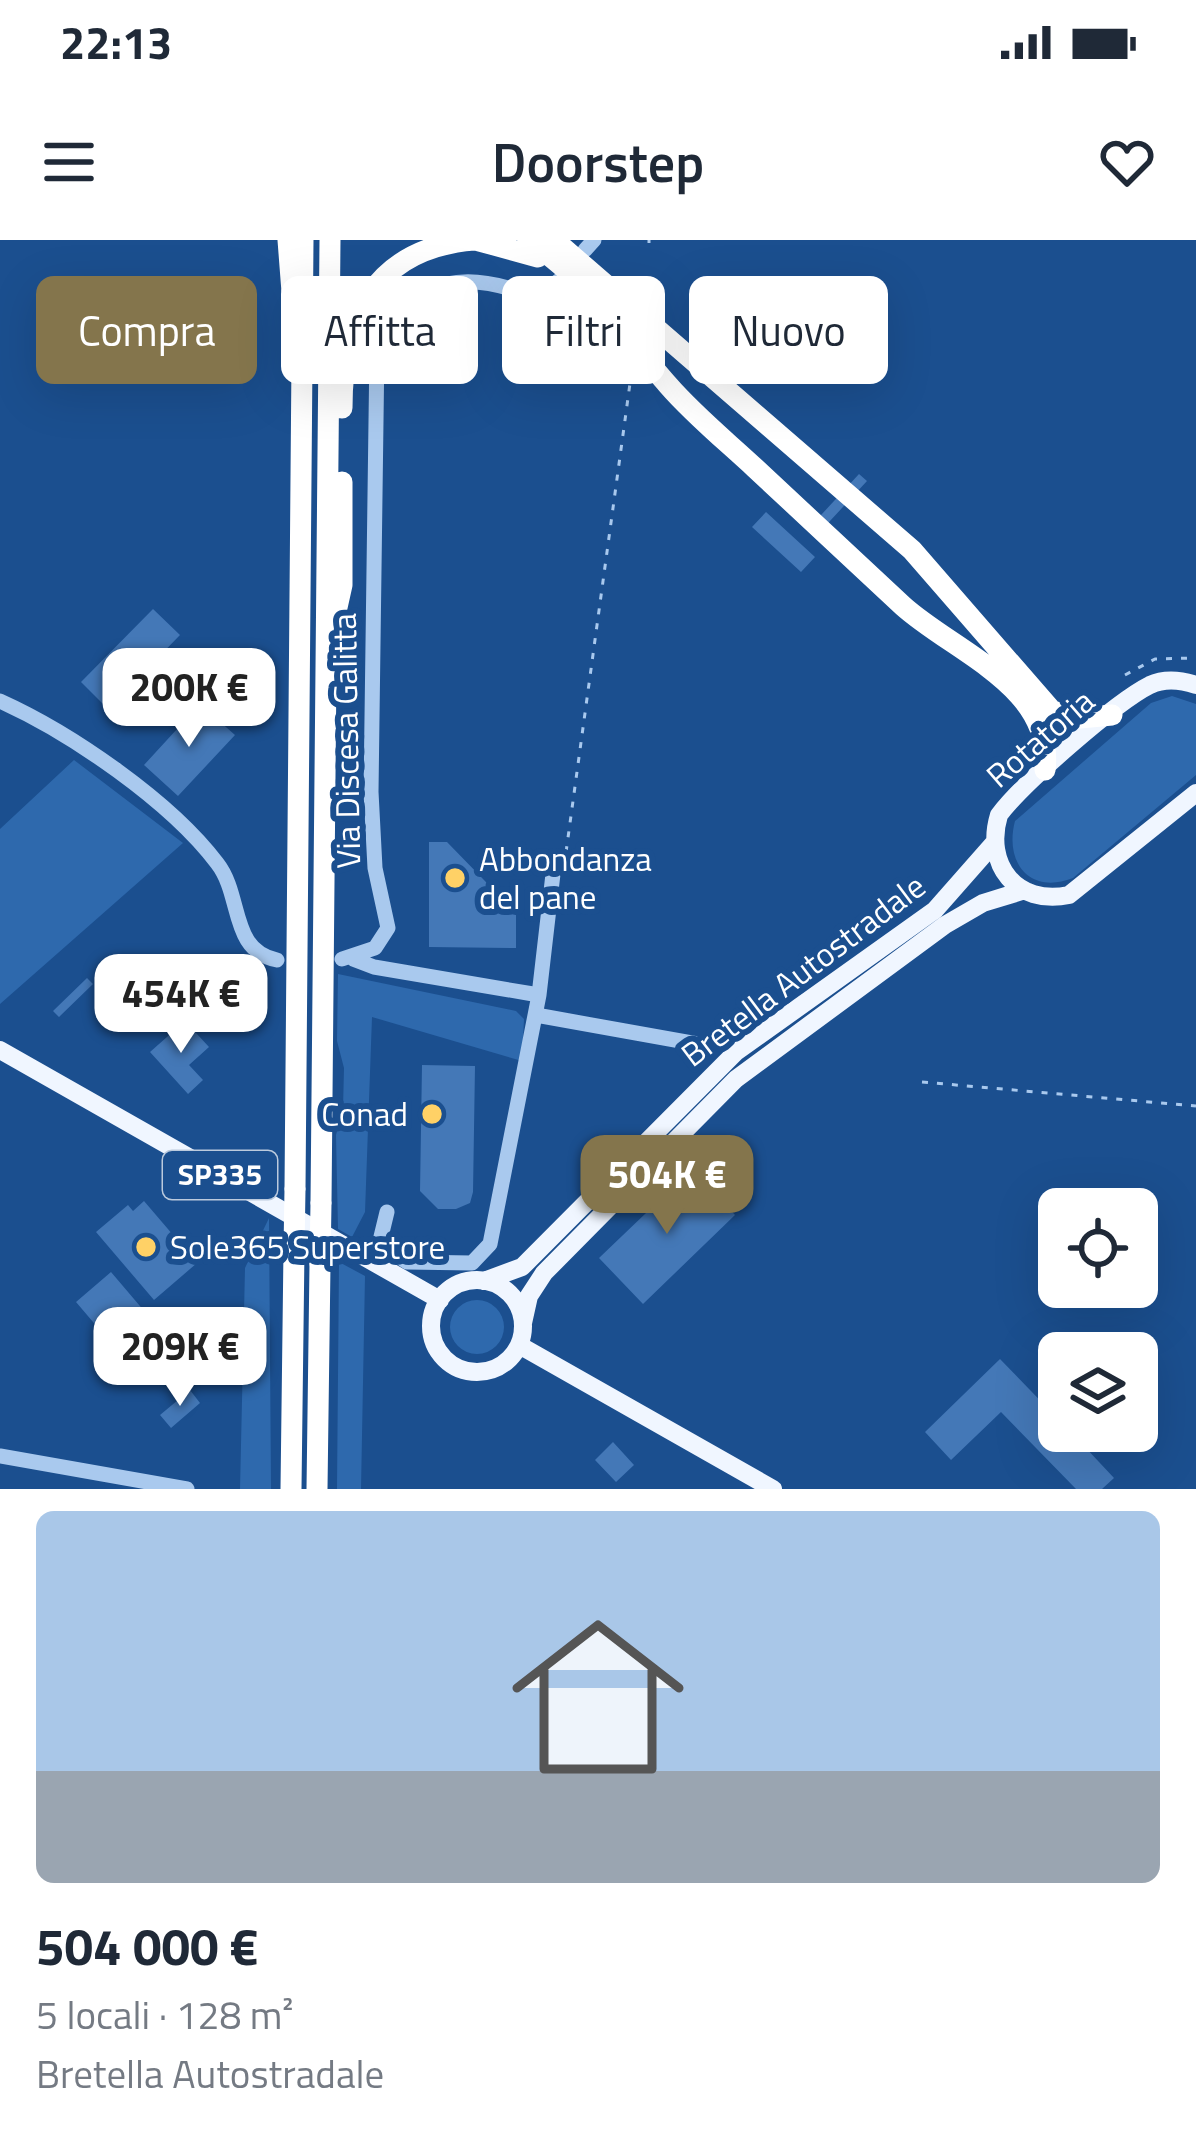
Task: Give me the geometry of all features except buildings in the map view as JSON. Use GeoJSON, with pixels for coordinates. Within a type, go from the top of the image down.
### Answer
{"type":"FeatureCollection","features":[{"type":"Feature","properties":{"kind":"highway"},"geometry":{"type":"LineString","coordinates":[[288,240],[288,276]]}},
{"type":"Feature","properties":{"kind":"highway"},"geometry":{"type":"LineString","coordinates":[[303,240],[303,276]]}},
{"type":"Feature","properties":{"kind":"highway"},"geometry":{"type":"LineString","coordinates":[[317,1489],[330,240]]}},
{"type":"Feature","properties":{"kind":"highway"},"geometry":{"type":"LineString","coordinates":[[326,653],[342,585],[342,389],[356,317],[378,283],[412,254],[444,242],[475,240],[568,253],[691,409],[922,624],[992,670],[1042,728],[1048,748],[1045,770]]}},
{"type":"Feature","properties":{"kind":"highway"},"geometry":{"type":"LineString","coordinates":[[528,240],[568,253],[912,550],[1052,711],[1080,718],[1112,715]]}},
{"type":"Feature","properties":{"kind":"highway"},"geometry":{"type":"LineString","coordinates":[[291,1489],[302,384]]}},
{"type":"Feature","properties":{"kind":"main road","name":"Rotatoria"},"geometry":{"type":"LineString","coordinates":[[1022,891],[1000,869],[994,843],[999,815],[1045,770],[1152,684],[1172,680],[1196,685]]}},
{"type":"Feature","properties":{"kind":"main road"},"geometry":{"type":"LineString","coordinates":[[1022,891],[1053,898],[1083,888],[1191,800]]}},
{"type":"Feature","properties":{"kind":"main road","name":"Bretella Autostradale"},"geometry":{"type":"LineString","coordinates":[[484,1281],[522,1267],[669,1112],[736,1052],[935,910],[994,843]]}},
{"type":"Feature","properties":{"kind":"main road","name":"Bretella Autostradale"},"geometry":{"type":"LineString","coordinates":[[523,1323],[529,1296],[544,1273],[736,1079],[945,925],[983,903],[1022,891]]}},
{"type":"Feature","properties":{"kind":"main road","name":"SP335"},"geometry":{"type":"LineString","coordinates":[[0,1050],[375,1252],[440,1300]]}},
{"type":"Feature","properties":{"kind":"main road"},"geometry":{"type":"LineString","coordinates":[[484,1281],[511,1295],[523,1323],[519,1345],[506,1362],[486,1372],[454,1366],[439,1351],[431,1331],[440,1300],[455,1286],[484,1281]]}},
{"type":"Feature","properties":{"kind":"main road"},"geometry":{"type":"LineString","coordinates":[[519,1345],[773,1489]]}},
{"type":"Feature","properties":{"kind":"street","name":"Via Discesa Galitta"},"geometry":{"type":"LineString","coordinates":[[539,995],[374,968],[347,959],[375,948],[388,928],[375,868],[371,808],[376,346],[410,300],[438,286],[495,283],[541,300],[568,253]]}},
{"type":"Feature","properties":{"kind":"street"},"geometry":{"type":"LineString","coordinates":[[0,701],[64,733],[200,845],[230,886],[247,944],[259,956],[277,960]]}},
{"type":"Feature","properties":{"kind":"street"},"geometry":{"type":"LineString","coordinates":[[387,1212],[375,1252],[407,1262],[472,1263],[484,1253],[500,1208],[536,1015],[554,874]]}},
{"type":"Feature","properties":{"kind":"street"},"geometry":{"type":"LineString","coordinates":[[536,1015],[703,1045]]}},
{"type":"Feature","properties":{"kind":"street"},"geometry":{"type":"LineString","coordinates":[[0,1456],[187,1489]]}},
{"type":"Feature","properties":{"kind":"path"},"geometry":{"type":"LineString","coordinates":[[554,874],[562,875],[630,384]]}},
{"type":"Feature","properties":{"kind":"path"},"geometry":{"type":"LineString","coordinates":[[1126,675],[1154,659],[1196,658]]}},
{"type":"Feature","properties":{"kind":"path"},"geometry":{"type":"LineString","coordinates":[[922,1082],[1196,1106]]}},
{"type":"Feature","properties":{"kind":"shaded area"},"geometry":{"type":"Polygon","coordinates":[[[1172,696],[1196,704],[1196,775],[1073,878],[1044,882],[1024,872],[1013,850],[1015,821],[1151,703],[1172,696]]]}},
{"type":"Feature","properties":{"kind":"shaded area"},"geometry":{"type":"Polygon","coordinates":[[[74,760],[183,843],[0,1004],[0,829],[74,760]]]}},
{"type":"Feature","properties":{"kind":"shaded area"},"geometry":{"type":"Polygon","coordinates":[[[338,974],[516,1011],[524,1019],[522,1061],[372,1017],[365,1212],[352,1237],[338,1229],[336,1135],[343,1109],[344,1068],[337,1041],[338,974]]]}},
{"type":"Feature","properties":{"kind":"shaded area"},"geometry":{"type":"Polygon","coordinates":[[[269,1218],[271,1489],[240,1489],[245,1268],[269,1218]]]}},
{"type":"Feature","properties":{"kind":"shaded area"},"geometry":{"type":"Polygon","coordinates":[[[339,1262],[365,1276],[361,1489],[337,1489],[339,1262]]]}},
{"type":"Feature","properties":{"kind":"shaded area"},"geometry":{"type":"Polygon","coordinates":[[[477,1300],[496,1308],[504,1327],[496,1346],[477,1354],[458,1346],[450,1327],[458,1308],[477,1300]]]}},
{"type":"Feature","properties":{"kind":"place","name":"Abbondanza del pane"},"geometry":{"type":"Point","coordinates":[455,878]}},
{"type":"Feature","properties":{"kind":"place","name":"Conad"},"geometry":{"type":"Point","coordinates":[432,1114]}},
{"type":"Feature","properties":{"kind":"place","name":"Sole365 Superstore"},"geometry":{"type":"Point","coordinates":[146,1247]}}]}
